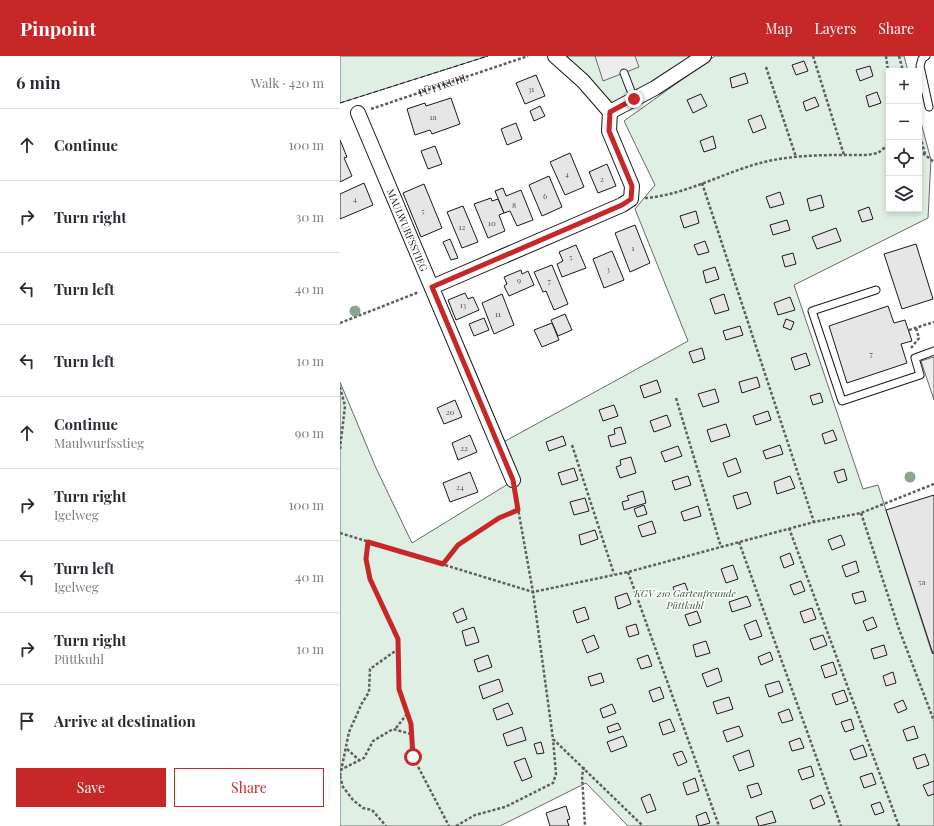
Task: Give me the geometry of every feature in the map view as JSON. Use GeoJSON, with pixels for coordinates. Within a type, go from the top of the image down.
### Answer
{"type":"FeatureCollection","features":[{"type":"Feature","properties":{"kind":"street"},"geometry":{"type":"LineString","coordinates":[[432,287],[622,205],[631,199],[632,186],[609,131],[610,112],[583,81],[556,56]]}},
{"type":"Feature","properties":{"kind":"street"},"geometry":{"type":"LineString","coordinates":[[610,112],[655,88],[704,56]]}},
{"type":"Feature","properties":{"kind":"street","name":"MAULWURFSSTIEG"},"geometry":{"type":"LineString","coordinates":[[358,113],[513,480]]}},
{"type":"Feature","properties":{"kind":"lane"},"geometry":{"type":"LineString","coordinates":[[926,56],[922,59],[920,66],[929,107]]}},
{"type":"Feature","properties":{"kind":"lane"},"geometry":{"type":"LineString","coordinates":[[624,73],[634,99]]}},
{"type":"Feature","properties":{"kind":"lane"},"geometry":{"type":"LineString","coordinates":[[876,290],[812,311],[842,401],[920,375],[915,358],[934,351]]}},
{"type":"Feature","properties":{"kind":"path","name":"PÜTTKUHL"},"geometry":{"type":"LineString","coordinates":[[358,113],[528,56]]}},
{"type":"Feature","properties":{"kind":"path"},"geometry":{"type":"LineString","coordinates":[[813,56],[844,155]]}},
{"type":"Feature","properties":{"kind":"path"},"geometry":{"type":"LineString","coordinates":[[886,56],[888,68]]}},
{"type":"Feature","properties":{"kind":"path"},"geometry":{"type":"LineString","coordinates":[[899,56],[902,68]]}},
{"type":"Feature","properties":{"kind":"path"},"geometry":{"type":"LineString","coordinates":[[766,66],[796,157]]}},
{"type":"Feature","properties":{"kind":"path"},"geometry":{"type":"LineString","coordinates":[[921,140],[925,154]]}},
{"type":"Feature","properties":{"kind":"path"},"geometry":{"type":"LineString","coordinates":[[631,199],[655,197],[764,162],[796,157],[867,155],[878,153],[886,146]]}},
{"type":"Feature","properties":{"kind":"path"},"geometry":{"type":"LineString","coordinates":[[922,152],[934,162]]}},
{"type":"Feature","properties":{"kind":"path"},"geometry":{"type":"LineString","coordinates":[[702,183],[814,522]]}},
{"type":"Feature","properties":{"kind":"path"},"geometry":{"type":"LineString","coordinates":[[340,323],[432,287]]}},
{"type":"Feature","properties":{"kind":"path"},"geometry":{"type":"LineString","coordinates":[[909,330],[934,322]]}},
{"type":"Feature","properties":{"kind":"path"},"geometry":{"type":"LineString","coordinates":[[915,358],[911,347],[919,338],[916,328]]}},
{"type":"Feature","properties":{"kind":"path"},"geometry":{"type":"LineString","coordinates":[[340,387],[344,406],[340,449]]}},
{"type":"Feature","properties":{"kind":"path"},"geometry":{"type":"LineString","coordinates":[[676,398],[721,547]]}},
{"type":"Feature","properties":{"kind":"path"},"geometry":{"type":"LineString","coordinates":[[572,445],[614,574]]}},
{"type":"Feature","properties":{"kind":"path"},"geometry":{"type":"LineString","coordinates":[[456,826],[476,815],[506,807],[553,783],[556,774],[533,592],[513,480]]}},
{"type":"Feature","properties":{"kind":"path"},"geometry":{"type":"LineString","coordinates":[[340,533],[533,592],[628,572],[789,528],[861,513],[934,484]]}},
{"type":"Feature","properties":{"kind":"path"},"geometry":{"type":"LineString","coordinates":[[443,564],[458,545],[499,518],[518,510]]}},
{"type":"Feature","properties":{"kind":"path"},"geometry":{"type":"LineString","coordinates":[[861,513],[899,629],[934,721]]}},
{"type":"Feature","properties":{"kind":"path"},"geometry":{"type":"LineString","coordinates":[[789,528],[899,826]]}},
{"type":"Feature","properties":{"kind":"path"},"geometry":{"type":"LineString","coordinates":[[368,542],[366,559],[370,579],[398,639],[399,689],[412,734],[413,757],[449,826]]}},
{"type":"Feature","properties":{"kind":"path"},"geometry":{"type":"LineString","coordinates":[[739,542],[841,826]]}},
{"type":"Feature","properties":{"kind":"path"},"geometry":{"type":"LineString","coordinates":[[628,572],[720,826]]}},
{"type":"Feature","properties":{"kind":"path"},"geometry":{"type":"LineString","coordinates":[[386,826],[372,810],[363,808],[353,800],[343,787],[340,770],[349,732],[362,703],[369,692],[370,669],[398,650]]}},
{"type":"Feature","properties":{"kind":"path"},"geometry":{"type":"LineString","coordinates":[[396,729],[407,714]]}},
{"type":"Feature","properties":{"kind":"path"},"geometry":{"type":"LineString","coordinates":[[340,770],[366,756],[372,740],[393,729],[412,734]]}},
{"type":"Feature","properties":{"kind":"path"},"geometry":{"type":"LineString","coordinates":[[552,739],[584,767],[643,826]]}},
{"type":"Feature","properties":{"kind":"path"},"geometry":{"type":"LineString","coordinates":[[346,748],[359,760]]}},
{"type":"Feature","properties":{"kind":"path"},"geometry":{"type":"LineString","coordinates":[[584,767],[582,776],[585,826]]}},
{"type":"Feature","properties":{"kind":"green space"},"geometry":{"type":"Polygon","coordinates":[[[340,56],[488,56],[340,103],[340,56]]]}},
{"type":"Feature","properties":{"kind":"green space"},"geometry":{"type":"Polygon","coordinates":[[[555,56],[704,56],[610,112],[555,56]]]}},
{"type":"Feature","properties":{"kind":"green space","name":"KGV 210 Gartenfreunde Püttkuhl"},"geometry":{"type":"Polygon","coordinates":[[[715,56],[904,56],[907,68],[886,68],[886,212],[922,212],[922,126],[931,160],[928,218],[794,285],[863,489],[878,485],[932,653],[934,653],[934,826],[628,826],[586,783],[500,826],[340,826],[340,382],[376,468],[412,543],[508,484],[498,445],[688,341],[635,209],[655,185],[624,121],[715,56]]]}},
{"type":"Feature","properties":{"kind":"shaded area"},"geometry":{"type":"Polygon","coordinates":[[[595,56],[635,56],[639,67],[603,81],[595,56]]]}},
{"type":"Feature","properties":{"kind":"shaded area"},"geometry":{"type":"Polygon","coordinates":[[[934,357],[934,400],[921,361],[934,357]]]}},
{"type":"Feature","properties":{"kind":"building"},"geometry":{"type":"Polygon","coordinates":[[[804,61],[808,71],[796,75],[792,65],[804,61]]]}},
{"type":"Feature","properties":{"kind":"building"},"geometry":{"type":"Polygon","coordinates":[[[870,66],[873,76],[860,81],[856,70],[870,66]]]}},
{"type":"Feature","properties":{"kind":"building"},"geometry":{"type":"Polygon","coordinates":[[[745,73],[748,83],[732,88],[730,78],[745,73]]]}},
{"type":"Feature","properties":{"kind":"building"},"geometry":{"type":"Polygon","coordinates":[[[536,75],[545,96],[525,104],[516,83],[536,75]]]}},
{"type":"Feature","properties":{"kind":"building"},"geometry":{"type":"Polygon","coordinates":[[[877,92],[881,103],[869,107],[866,96],[877,92]]]}},
{"type":"Feature","properties":{"kind":"building"},"geometry":{"type":"Polygon","coordinates":[[[701,94],[707,106],[693,113],[687,100],[701,94]]]}},
{"type":"Feature","properties":{"kind":"building"},"geometry":{"type":"Polygon","coordinates":[[[815,97],[819,106],[806,111],[803,102],[815,97]]]}},
{"type":"Feature","properties":{"kind":"building"},"geometry":{"type":"Polygon","coordinates":[[[451,98],[460,124],[432,134],[430,130],[415,135],[407,109],[425,103],[426,106],[451,98]]]}},
{"type":"Feature","properties":{"kind":"building"},"geometry":{"type":"Polygon","coordinates":[[[540,106],[545,116],[534,121],[530,111],[540,106]]]}},
{"type":"Feature","properties":{"kind":"building"},"geometry":{"type":"Polygon","coordinates":[[[761,115],[766,128],[753,133],[748,120],[761,115]]]}},
{"type":"Feature","properties":{"kind":"building"},"geometry":{"type":"Polygon","coordinates":[[[516,123],[522,139],[507,145],[501,129],[516,123]]]}},
{"type":"Feature","properties":{"kind":"building"},"geometry":{"type":"Polygon","coordinates":[[[713,136],[716,148],[704,152],[700,141],[713,136]]]}},
{"type":"Feature","properties":{"kind":"building"},"geometry":{"type":"Polygon","coordinates":[[[340,140],[347,157],[344,158],[352,176],[340,182],[340,140]]]}},
{"type":"Feature","properties":{"kind":"building"},"geometry":{"type":"Polygon","coordinates":[[[435,146],[442,164],[428,169],[421,151],[435,146]]]}},
{"type":"Feature","properties":{"kind":"building"},"geometry":{"type":"Polygon","coordinates":[[[570,153],[584,187],[565,195],[550,162],[570,153]]]}},
{"type":"Feature","properties":{"kind":"building"},"geometry":{"type":"Polygon","coordinates":[[[607,164],[616,186],[598,193],[589,172],[607,164]]]}},
{"type":"Feature","properties":{"kind":"building"},"geometry":{"type":"Polygon","coordinates":[[[549,176],[562,207],[542,216],[529,185],[549,176]]]}},
{"type":"Feature","properties":{"kind":"building"},"geometry":{"type":"Polygon","coordinates":[[[364,183],[373,205],[340,219],[340,194],[364,183]]]}},
{"type":"Feature","properties":{"kind":"building"},"geometry":{"type":"Polygon","coordinates":[[[424,184],[442,228],[421,237],[403,193],[424,184]]]}},
{"type":"Feature","properties":{"kind":"building"},"geometry":{"type":"Polygon","coordinates":[[[503,188],[506,196],[521,190],[533,220],[517,226],[510,211],[504,213],[495,191],[503,188]]]}},
{"type":"Feature","properties":{"kind":"building"},"geometry":{"type":"Polygon","coordinates":[[[780,192],[784,204],[770,208],[766,197],[780,192]]]}},
{"type":"Feature","properties":{"kind":"building"},"geometry":{"type":"Polygon","coordinates":[[[821,195],[824,207],[810,211],[807,199],[821,195]]]}},
{"type":"Feature","properties":{"kind":"building"},"geometry":{"type":"Polygon","coordinates":[[[491,198],[492,201],[498,199],[504,213],[499,215],[505,231],[488,238],[474,204],[491,198]]]}},
{"type":"Feature","properties":{"kind":"building"},"geometry":{"type":"Polygon","coordinates":[[[463,206],[478,242],[462,248],[447,212],[463,206]]]}},
{"type":"Feature","properties":{"kind":"building"},"geometry":{"type":"Polygon","coordinates":[[[869,207],[873,219],[862,222],[858,211],[869,207]]]}},
{"type":"Feature","properties":{"kind":"building"},"geometry":{"type":"Polygon","coordinates":[[[696,211],[699,223],[684,228],[680,216],[696,211]]]}},
{"type":"Feature","properties":{"kind":"building"},"geometry":{"type":"Polygon","coordinates":[[[787,220],[790,230],[773,235],[770,225],[787,220]]]}},
{"type":"Feature","properties":{"kind":"building"},"geometry":{"type":"Polygon","coordinates":[[[635,225],[650,263],[630,272],[615,233],[635,225]]]}},
{"type":"Feature","properties":{"kind":"building"},"geometry":{"type":"Polygon","coordinates":[[[836,228],[841,241],[817,249],[812,237],[836,228]]]}},
{"type":"Feature","properties":{"kind":"building"},"geometry":{"type":"Polygon","coordinates":[[[450,239],[458,258],[451,260],[443,242],[450,239]]]}},
{"type":"Feature","properties":{"kind":"building"},"geometry":{"type":"Polygon","coordinates":[[[705,241],[709,252],[698,255],[694,245],[705,241]]]}},
{"type":"Feature","properties":{"kind":"building"},"geometry":{"type":"Polygon","coordinates":[[[916,244],[933,299],[902,309],[884,254],[916,244]]]}},
{"type":"Feature","properties":{"kind":"building"},"geometry":{"type":"Polygon","coordinates":[[[576,245],[586,268],[562,277],[557,264],[563,261],[559,252],[576,245]]]}},
{"type":"Feature","properties":{"kind":"building"},"geometry":{"type":"Polygon","coordinates":[[[612,251],[624,280],[604,288],[593,259],[612,251]]]}},
{"type":"Feature","properties":{"kind":"building"},"geometry":{"type":"Polygon","coordinates":[[[793,253],[796,264],[785,267],[782,256],[793,253]]]}},
{"type":"Feature","properties":{"kind":"building"},"geometry":{"type":"Polygon","coordinates":[[[552,265],[568,304],[554,310],[546,291],[543,292],[534,272],[552,265]]]}},
{"type":"Feature","properties":{"kind":"building"},"geometry":{"type":"Polygon","coordinates":[[[715,267],[719,279],[706,283],[703,271],[715,267]]]}},
{"type":"Feature","properties":{"kind":"building"},"geometry":{"type":"Polygon","coordinates":[[[521,270],[522,274],[528,271],[534,285],[509,296],[504,286],[507,284],[504,277],[521,270]]]}},
{"type":"Feature","properties":{"kind":"building"},"geometry":{"type":"Polygon","coordinates":[[[465,293],[468,299],[473,297],[479,310],[456,320],[448,300],[465,293]]]}},
{"type":"Feature","properties":{"kind":"building"},"geometry":{"type":"Polygon","coordinates":[[[502,294],[514,325],[494,334],[482,303],[502,294]]]}},
{"type":"Feature","properties":{"kind":"building"},"geometry":{"type":"Polygon","coordinates":[[[724,294],[729,310],[715,314],[710,299],[724,294]]]}},
{"type":"Feature","properties":{"kind":"building"},"geometry":{"type":"Polygon","coordinates":[[[790,297],[795,310],[778,315],[774,303],[790,297]]]}},
{"type":"Feature","properties":{"kind":"building"},"geometry":{"type":"Polygon","coordinates":[[[888,306],[894,323],[905,320],[912,341],[901,344],[907,363],[847,383],[829,326],[888,306]]]}},
{"type":"Feature","properties":{"kind":"building"},"geometry":{"type":"Polygon","coordinates":[[[565,314],[572,330],[558,336],[551,320],[565,314]]]}},
{"type":"Feature","properties":{"kind":"building"},"geometry":{"type":"Polygon","coordinates":[[[484,318],[489,330],[474,336],[469,324],[484,318]]]}},
{"type":"Feature","properties":{"kind":"building"},"geometry":{"type":"Polygon","coordinates":[[[786,319],[794,322],[791,330],[783,327],[786,319]]]}},
{"type":"Feature","properties":{"kind":"building"},"geometry":{"type":"Polygon","coordinates":[[[552,323],[559,340],[542,347],[534,330],[552,323]]]}},
{"type":"Feature","properties":{"kind":"building"},"geometry":{"type":"Polygon","coordinates":[[[740,326],[743,335],[726,340],[723,331],[740,326]]]}},
{"type":"Feature","properties":{"kind":"building"},"geometry":{"type":"Polygon","coordinates":[[[702,348],[705,359],[693,363],[689,352],[702,348]]]}},
{"type":"Feature","properties":{"kind":"building"},"geometry":{"type":"Polygon","coordinates":[[[806,353],[810,365],[795,370],[791,358],[806,353]]]}},
{"type":"Feature","properties":{"kind":"building"},"geometry":{"type":"Polygon","coordinates":[[[757,377],[760,387],[742,393],[739,382],[757,377]]]}},
{"type":"Feature","properties":{"kind":"building"},"geometry":{"type":"Polygon","coordinates":[[[657,380],[661,392],[644,398],[640,386],[657,380]]]}},
{"type":"Feature","properties":{"kind":"building"},"geometry":{"type":"Polygon","coordinates":[[[715,389],[719,402],[703,407],[698,394],[715,389]]]}},
{"type":"Feature","properties":{"kind":"building"},"geometry":{"type":"Polygon","coordinates":[[[820,393],[823,402],[813,405],[810,396],[820,393]]]}},
{"type":"Feature","properties":{"kind":"building"},"geometry":{"type":"Polygon","coordinates":[[[455,400],[462,417],[444,424],[437,408],[455,400]]]}},
{"type":"Feature","properties":{"kind":"building"},"geometry":{"type":"Polygon","coordinates":[[[614,405],[618,416],[603,421],[599,410],[614,405]]]}},
{"type":"Feature","properties":{"kind":"building"},"geometry":{"type":"Polygon","coordinates":[[[768,411],[771,420],[756,425],[753,416],[768,411]]]}},
{"type":"Feature","properties":{"kind":"building"},"geometry":{"type":"Polygon","coordinates":[[[667,415],[671,426],[654,432],[650,421],[667,415]]]}},
{"type":"Feature","properties":{"kind":"building"},"geometry":{"type":"Polygon","coordinates":[[[726,424],[730,436],[711,442],[707,430],[726,424]]]}},
{"type":"Feature","properties":{"kind":"building"},"geometry":{"type":"Polygon","coordinates":[[[621,427],[626,443],[611,447],[608,436],[615,434],[614,429],[621,427]]]}},
{"type":"Feature","properties":{"kind":"building"},"geometry":{"type":"Polygon","coordinates":[[[833,430],[837,440],[825,444],[822,434],[833,430]]]}},
{"type":"Feature","properties":{"kind":"building"},"geometry":{"type":"Polygon","coordinates":[[[470,435],[477,452],[458,460],[452,443],[470,435]]]}},
{"type":"Feature","properties":{"kind":"building"},"geometry":{"type":"Polygon","coordinates":[[[563,436],[566,445],[549,451],[546,442],[563,436]]]}},
{"type":"Feature","properties":{"kind":"building"},"geometry":{"type":"Polygon","coordinates":[[[780,445],[783,454],[766,459],[763,451],[780,445]]]}},
{"type":"Feature","properties":{"kind":"building"},"geometry":{"type":"Polygon","coordinates":[[[678,446],[682,456],[665,462],[661,452],[678,446]]]}},
{"type":"Feature","properties":{"kind":"building"},"geometry":{"type":"Polygon","coordinates":[[[631,457],[636,473],[620,478],[616,467],[621,465],[620,460],[631,457]]]}},
{"type":"Feature","properties":{"kind":"building"},"geometry":{"type":"Polygon","coordinates":[[[736,458],[741,472],[728,477],[723,463],[736,458]]]}},
{"type":"Feature","properties":{"kind":"building"},"geometry":{"type":"Polygon","coordinates":[[[574,468],[578,480],[562,485],[558,473],[574,468]]]}},
{"type":"Feature","properties":{"kind":"building"},"geometry":{"type":"Polygon","coordinates":[[[844,469],[847,480],[838,483],[834,472],[844,469]]]}},
{"type":"Feature","properties":{"kind":"building"},"geometry":{"type":"Polygon","coordinates":[[[470,472],[478,492],[450,502],[443,483],[470,472]]]}},
{"type":"Feature","properties":{"kind":"building"},"geometry":{"type":"Polygon","coordinates":[[[688,476],[691,485],[675,490],[672,481],[688,476]]]}},
{"type":"Feature","properties":{"kind":"building"},"geometry":{"type":"Polygon","coordinates":[[[790,476],[795,488],[777,494],[774,482],[790,476]]]}},
{"type":"Feature","properties":{"kind":"building"},"geometry":{"type":"Polygon","coordinates":[[[643,491],[646,503],[624,510],[622,502],[629,500],[627,496],[643,491]]]}},
{"type":"Feature","properties":{"kind":"building"},"geometry":{"type":"Polygon","coordinates":[[[747,492],[751,504],[737,509],[733,496],[747,492]]]}},
{"type":"Feature","properties":{"kind":"building"},"geometry":{"type":"Polygon","coordinates":[[[934,495],[934,653],[933,654],[886,510],[934,495]]]}},
{"type":"Feature","properties":{"kind":"building"},"geometry":{"type":"Polygon","coordinates":[[[585,498],[589,511],[574,515],[570,502],[585,498]]]}},
{"type":"Feature","properties":{"kind":"building"},"geometry":{"type":"Polygon","coordinates":[[[644,505],[647,514],[637,517],[634,509],[644,505]]]}},
{"type":"Feature","properties":{"kind":"building"},"geometry":{"type":"Polygon","coordinates":[[[698,506],[701,516],[684,521],[681,512],[698,506]]]}},
{"type":"Feature","properties":{"kind":"building"},"geometry":{"type":"Polygon","coordinates":[[[652,521],[656,533],[642,537],[638,526],[652,521]]]}},
{"type":"Feature","properties":{"kind":"building"},"geometry":{"type":"Polygon","coordinates":[[[595,530],[598,539],[581,545],[579,535],[595,530]]]}},
{"type":"Feature","properties":{"kind":"building"},"geometry":{"type":"Polygon","coordinates":[[[841,535],[845,545],[832,550],[828,540],[841,535]]]}},
{"type":"Feature","properties":{"kind":"building"},"geometry":{"type":"Polygon","coordinates":[[[790,553],[794,564],[784,568],[780,557],[790,553]]]}},
{"type":"Feature","properties":{"kind":"building"},"geometry":{"type":"Polygon","coordinates":[[[856,561],[859,572],[846,577],[842,566],[856,561]]]}},
{"type":"Feature","properties":{"kind":"building"},"geometry":{"type":"Polygon","coordinates":[[[733,565],[738,579],[726,583],[721,569],[733,565]]]}},
{"type":"Feature","properties":{"kind":"building"},"geometry":{"type":"Polygon","coordinates":[[[801,581],[805,591],[794,595],[790,585],[801,581]]]}},
{"type":"Feature","properties":{"kind":"building"},"geometry":{"type":"Polygon","coordinates":[[[685,583],[689,594],[677,598],[673,587],[685,583]]]}},
{"type":"Feature","properties":{"kind":"building"},"geometry":{"type":"Polygon","coordinates":[[[863,591],[866,601],[855,604],[852,594],[863,591]]]}},
{"type":"Feature","properties":{"kind":"building"},"geometry":{"type":"Polygon","coordinates":[[[627,593],[631,604],[618,609],[615,597],[627,593]]]}},
{"type":"Feature","properties":{"kind":"building"},"geometry":{"type":"Polygon","coordinates":[[[747,596],[751,606],[732,612],[729,602],[747,596]]]}},
{"type":"Feature","properties":{"kind":"building"},"geometry":{"type":"Polygon","coordinates":[[[585,607],[589,619],[577,623],[573,611],[585,607]]]}},
{"type":"Feature","properties":{"kind":"building"},"geometry":{"type":"Polygon","coordinates":[[[463,608],[467,619],[457,623],[453,613],[463,608]]]}},
{"type":"Feature","properties":{"kind":"building"},"geometry":{"type":"Polygon","coordinates":[[[812,608],[816,619],[804,623],[800,612],[812,608]]]}},
{"type":"Feature","properties":{"kind":"building"},"geometry":{"type":"Polygon","coordinates":[[[697,611],[701,622],[689,626],[685,615],[697,611]]]}},
{"type":"Feature","properties":{"kind":"building"},"geometry":{"type":"Polygon","coordinates":[[[873,617],[877,627],[867,631],[863,621],[873,617]]]}},
{"type":"Feature","properties":{"kind":"building"},"geometry":{"type":"Polygon","coordinates":[[[756,620],[762,636],[750,640],[744,625],[756,620]]]}},
{"type":"Feature","properties":{"kind":"building"},"geometry":{"type":"Polygon","coordinates":[[[636,624],[639,634],[629,637],[626,627],[636,624]]]}},
{"type":"Feature","properties":{"kind":"building"},"geometry":{"type":"Polygon","coordinates":[[[474,627],[479,642],[466,646],[462,631],[474,627]]]}},
{"type":"Feature","properties":{"kind":"building"},"geometry":{"type":"Polygon","coordinates":[[[594,635],[599,648],[587,653],[582,640],[594,635]]]}},
{"type":"Feature","properties":{"kind":"building"},"geometry":{"type":"Polygon","coordinates":[[[823,635],[827,645],[814,650],[810,639],[823,635]]]}},
{"type":"Feature","properties":{"kind":"building"},"geometry":{"type":"Polygon","coordinates":[[[706,641],[710,653],[696,657],[693,645],[706,641]]]}},
{"type":"Feature","properties":{"kind":"building"},"geometry":{"type":"Polygon","coordinates":[[[884,645],[887,655],[874,659],[871,649],[884,645]]]}},
{"type":"Feature","properties":{"kind":"building"},"geometry":{"type":"Polygon","coordinates":[[[770,652],[773,660],[761,665],[758,657],[770,652]]]}},
{"type":"Feature","properties":{"kind":"building"},"geometry":{"type":"Polygon","coordinates":[[[488,655],[492,667],[478,672],[474,660],[488,655]]]}},
{"type":"Feature","properties":{"kind":"building"},"geometry":{"type":"Polygon","coordinates":[[[648,655],[652,666],[641,669],[637,659],[648,655]]]}},
{"type":"Feature","properties":{"kind":"building"},"geometry":{"type":"Polygon","coordinates":[[[833,662],[837,674],[825,678],[821,666],[833,662]]]}},
{"type":"Feature","properties":{"kind":"building"},"geometry":{"type":"Polygon","coordinates":[[[718,668],[722,681],[707,687],[702,674],[718,668]]]}},
{"type":"Feature","properties":{"kind":"building"},"geometry":{"type":"Polygon","coordinates":[[[893,672],[896,683],[886,686],[883,676],[893,672]]]}},
{"type":"Feature","properties":{"kind":"building"},"geometry":{"type":"Polygon","coordinates":[[[601,673],[604,682],[591,686],[588,677],[601,673]]]}},
{"type":"Feature","properties":{"kind":"building"},"geometry":{"type":"Polygon","coordinates":[[[499,679],[503,691],[483,699],[479,686],[499,679]]]}},
{"type":"Feature","properties":{"kind":"building"},"geometry":{"type":"Polygon","coordinates":[[[779,681],[783,692],[769,697],[765,685],[779,681]]]}},
{"type":"Feature","properties":{"kind":"building"},"geometry":{"type":"Polygon","coordinates":[[[660,687],[664,698],[653,702],[649,691],[660,687]]]}},
{"type":"Feature","properties":{"kind":"building"},"geometry":{"type":"Polygon","coordinates":[[[844,690],[848,701],[836,705],[832,694],[844,690]]]}},
{"type":"Feature","properties":{"kind":"building"},"geometry":{"type":"Polygon","coordinates":[[[729,697],[733,709],[717,714],[713,702],[729,697]]]}},
{"type":"Feature","properties":{"kind":"building"},"geometry":{"type":"Polygon","coordinates":[[[903,700],[907,709],[898,713],[894,704],[903,700]]]}},
{"type":"Feature","properties":{"kind":"building"},"geometry":{"type":"Polygon","coordinates":[[[508,703],[513,714],[497,720],[493,709],[508,703]]]}},
{"type":"Feature","properties":{"kind":"building"},"geometry":{"type":"Polygon","coordinates":[[[612,704],[616,713],[603,718],[600,709],[612,704]]]}},
{"type":"Feature","properties":{"kind":"building"},"geometry":{"type":"Polygon","coordinates":[[[789,709],[793,720],[782,723],[778,713],[789,709]]]}},
{"type":"Feature","properties":{"kind":"building"},"geometry":{"type":"Polygon","coordinates":[[[670,719],[675,731],[663,735],[659,723],[670,719]]]}},
{"type":"Feature","properties":{"kind":"building"},"geometry":{"type":"Polygon","coordinates":[[[851,719],[854,729],[845,732],[841,722],[851,719]]]}},
{"type":"Feature","properties":{"kind":"building"},"geometry":{"type":"Polygon","coordinates":[[[618,723],[621,729],[609,733],[607,727],[618,723]]]}},
{"type":"Feature","properties":{"kind":"building"},"geometry":{"type":"Polygon","coordinates":[[[739,726],[743,736],[727,742],[723,731],[739,726]]]}},
{"type":"Feature","properties":{"kind":"building"},"geometry":{"type":"Polygon","coordinates":[[[914,726],[918,738],[907,741],[903,730],[914,726]]]}},
{"type":"Feature","properties":{"kind":"building"},"geometry":{"type":"Polygon","coordinates":[[[522,727],[526,740],[507,746],[503,734],[522,727]]]}},
{"type":"Feature","properties":{"kind":"building"},"geometry":{"type":"Polygon","coordinates":[[[623,736],[627,746],[611,752],[607,742],[623,736]]]}},
{"type":"Feature","properties":{"kind":"building"},"geometry":{"type":"Polygon","coordinates":[[[800,738],[804,748],[792,751],[789,742],[800,738]]]}},
{"type":"Feature","properties":{"kind":"building"},"geometry":{"type":"Polygon","coordinates":[[[541,742],[544,753],[537,754],[534,744],[541,742]]]}},
{"type":"Feature","properties":{"kind":"building"},"geometry":{"type":"Polygon","coordinates":[[[863,745],[867,756],[854,760],[850,750],[863,745]]]}},
{"type":"Feature","properties":{"kind":"building"},"geometry":{"type":"Polygon","coordinates":[[[749,750],[754,766],[739,771],[733,756],[749,750]]]}},
{"type":"Feature","properties":{"kind":"building"},"geometry":{"type":"Polygon","coordinates":[[[682,751],[687,762],[678,766],[673,754],[682,751]]]}},
{"type":"Feature","properties":{"kind":"building"},"geometry":{"type":"Polygon","coordinates":[[[925,754],[929,765],[917,769],[913,758],[925,754]]]}},
{"type":"Feature","properties":{"kind":"building"},"geometry":{"type":"Polygon","coordinates":[[[525,758],[532,777],[522,781],[514,762],[525,758]]]}},
{"type":"Feature","properties":{"kind":"building"},"geometry":{"type":"Polygon","coordinates":[[[811,766],[814,776],[802,780],[798,770],[811,766]]]}},
{"type":"Feature","properties":{"kind":"building"},"geometry":{"type":"Polygon","coordinates":[[[872,773],[876,784],[864,788],[860,777],[872,773]]]}},
{"type":"Feature","properties":{"kind":"building"},"geometry":{"type":"Polygon","coordinates":[[[695,778],[699,791],[687,795],[683,783],[695,778]]]}},
{"type":"Feature","properties":{"kind":"building"},"geometry":{"type":"Polygon","coordinates":[[[934,781],[934,794],[928,796],[923,785],[934,781]]]}},
{"type":"Feature","properties":{"kind":"building"},"geometry":{"type":"Polygon","coordinates":[[[758,783],[762,794],[751,798],[747,786],[758,783]]]}},
{"type":"Feature","properties":{"kind":"building"},"geometry":{"type":"Polygon","coordinates":[[[650,794],[656,810],[647,813],[641,798],[650,794]]]}},
{"type":"Feature","properties":{"kind":"building"},"geometry":{"type":"Polygon","coordinates":[[[821,795],[825,804],[813,809],[810,800],[821,795]]]}},
{"type":"Feature","properties":{"kind":"building"},"geometry":{"type":"Polygon","coordinates":[[[880,802],[884,812],[875,815],[871,805],[880,802]]]}},
{"type":"Feature","properties":{"kind":"building"},"geometry":{"type":"Polygon","coordinates":[[[566,806],[570,819],[567,820],[569,826],[550,826],[546,813],[566,806]]]}},
{"type":"Feature","properties":{"kind":"building"},"geometry":{"type":"Polygon","coordinates":[[[772,811],[776,822],[759,826],[756,817],[772,811]]]}},
{"type":"Feature","properties":{"kind":"building"},"geometry":{"type":"Polygon","coordinates":[[[706,812],[710,823],[699,826],[696,816],[706,812]]]}},
{"type":"Feature","properties":{"kind":"fence"},"geometry":{"type":"LineString","coordinates":[[340,103],[488,56]]}},
{"type":"Feature","properties":{"kind":"route"},"geometry":{"type":"LineString","coordinates":[[413,757],[411,724],[399,689],[398,639],[370,579],[366,559],[368,542],[443,564],[458,545],[499,518],[518,510],[513,480],[432,287],[622,205],[631,199],[632,186],[609,131],[610,112],[634,99]]}}]}
